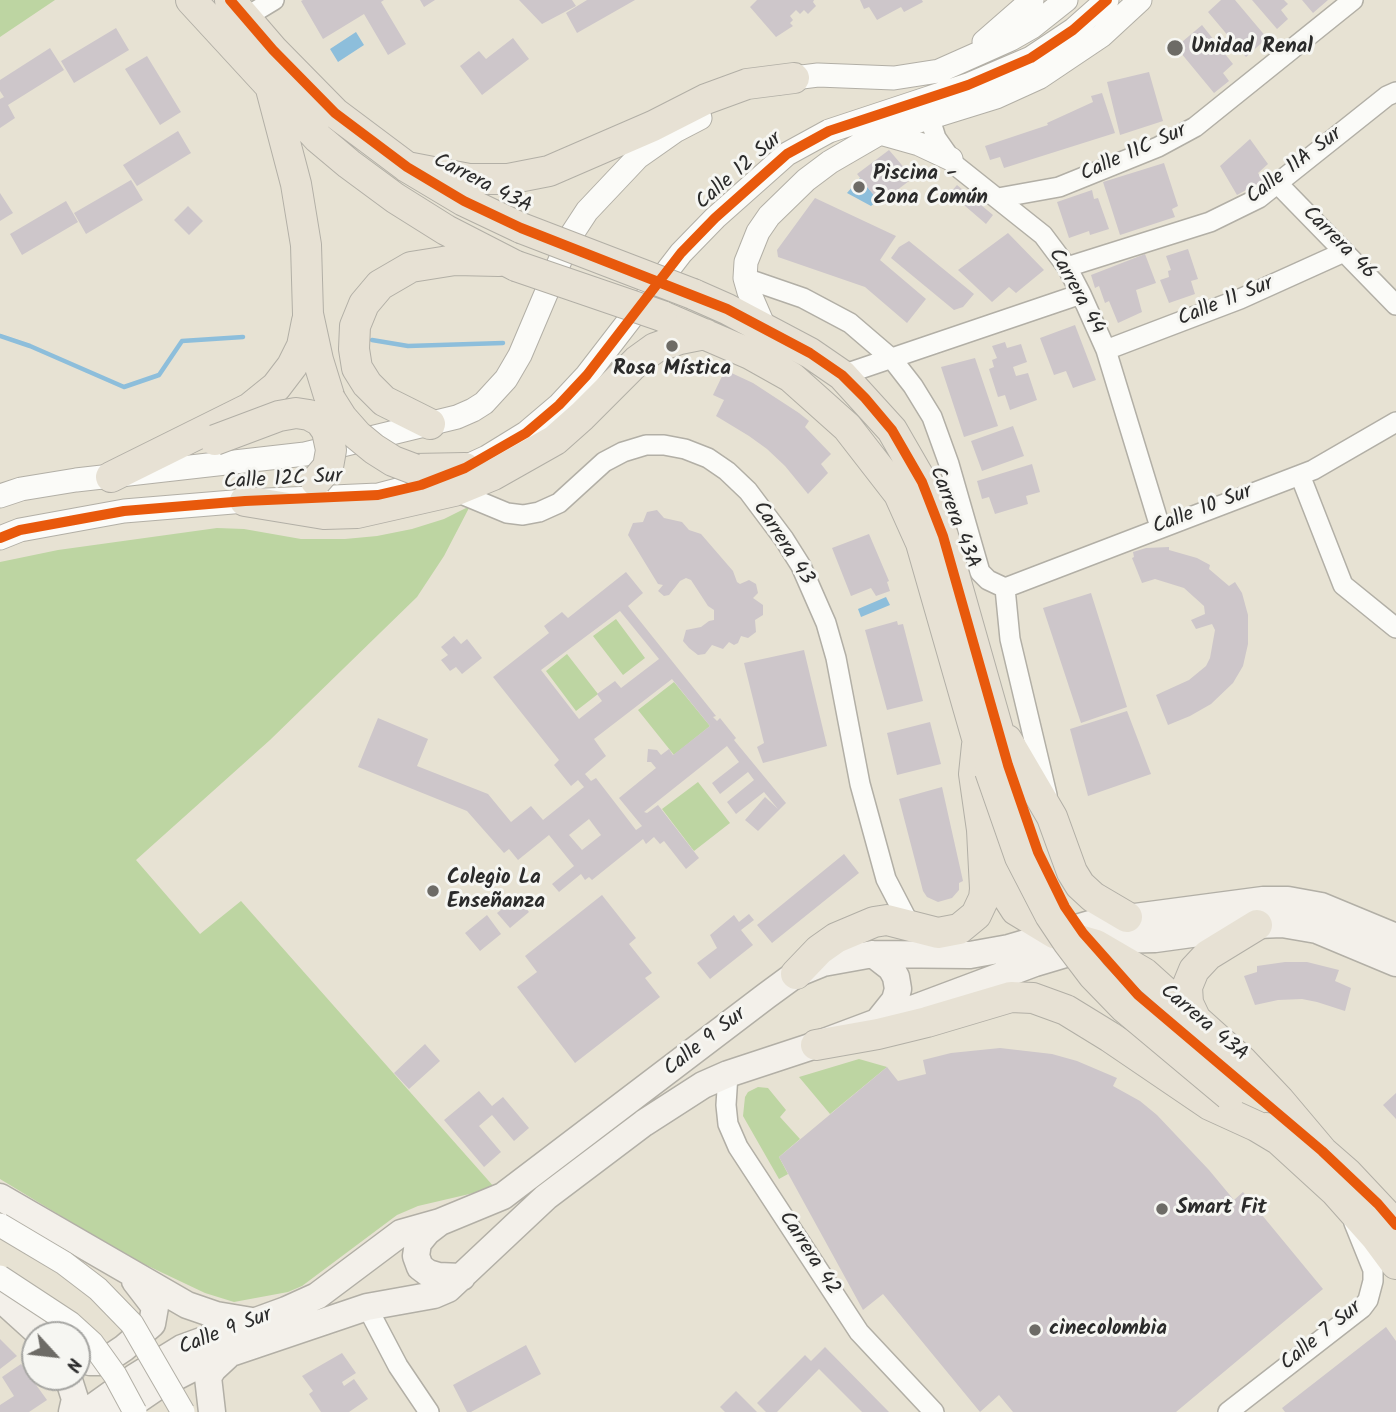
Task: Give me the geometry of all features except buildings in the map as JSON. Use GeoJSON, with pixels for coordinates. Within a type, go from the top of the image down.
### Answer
{"type":"FeatureCollection","features":[{"type":"Feature","properties":{"kind":"main road","name":"Carrera 43A"},"geometry":{"type":"LineString","coordinates":[[191,0],[318,138],[395,198],[446,230],[511,263],[662,316],[750,354],[791,377],[847,427],[898,494],[921,544],[999,768],[1065,907],[1083,933],[1139,995],[1235,1088],[1281,1141],[1345,1203],[1396,1264]]}},
{"type":"Feature","properties":{"kind":"main road","name":"Carrera 43A"},"geometry":{"type":"LineString","coordinates":[[238,8],[335,113],[407,167],[464,201],[521,228],[693,294],[810,353],[842,375],[892,430],[922,482],[943,536],[987,730]]}},
{"type":"Feature","properties":{"kind":"main road"},"geometry":{"type":"LineString","coordinates":[[407,167],[469,178],[508,179],[549,170],[653,126],[726,91],[747,84],[794,78]]}},
{"type":"Feature","properties":{"kind":"main road"},"geometry":{"type":"LineString","coordinates":[[270,86],[298,196],[306,245],[308,314],[330,399],[342,418],[374,449],[393,461],[414,469],[471,478]]}},
{"type":"Feature","properties":{"kind":"main road"},"geometry":{"type":"LineString","coordinates":[[430,424],[384,401],[366,384],[357,368],[355,326],[364,304],[380,285],[411,267],[455,260],[511,263]]}},
{"type":"Feature","properties":{"kind":"main road"},"geometry":{"type":"LineString","coordinates":[[111,478],[250,408],[276,387],[292,366],[302,346],[308,314]]}},
{"type":"Feature","properties":{"kind":"main road"},"geometry":{"type":"LineString","coordinates":[[256,501],[324,514],[357,513],[471,478],[555,440],[637,361],[655,348],[705,334]]}},
{"type":"Feature","properties":{"kind":"main road"},"geometry":{"type":"LineString","coordinates":[[145,460],[215,440],[279,416],[296,413],[309,415],[320,421],[327,431],[331,450],[328,467],[316,481],[256,501]]}},
{"type":"Feature","properties":{"kind":"main road"},"geometry":{"type":"LineString","coordinates":[[987,730],[1052,817],[1072,872],[1080,885],[1093,897],[1127,916]]}},
{"type":"Feature","properties":{"kind":"main road"},"geometry":{"type":"LineString","coordinates":[[796,974],[819,950],[836,938],[874,922],[887,920],[927,932],[949,932],[959,929],[975,915],[984,898],[985,889],[982,830],[974,774],[987,730]]}},
{"type":"Feature","properties":{"kind":"main road"},"geometry":{"type":"LineString","coordinates":[[982,830],[1012,904],[1025,917],[1054,933],[1096,945],[1144,974],[1243,1062],[1322,1151]]}},
{"type":"Feature","properties":{"kind":"main road","name":"Calle 9 Sur"},"geometry":{"type":"LineString","coordinates":[[86,1412],[182,1348],[317,1296],[401,1233],[440,1222],[503,1196],[796,974],[838,959],[873,954],[949,956],[989,952],[1127,916],[1176,913],[1263,900],[1288,900],[1321,906],[1396,937]]}},
{"type":"Feature","properties":{"kind":"main road","name":"Calle 9 Sur"},"geometry":{"type":"LineString","coordinates":[[120,1412],[193,1368],[228,1354],[367,1307],[434,1295],[448,1289],[546,1197],[670,1104],[704,1085],[1035,963],[1112,940],[1155,939],[1282,924],[1317,930],[1396,963]]}},
{"type":"Feature","properties":{"kind":"main road"},"geometry":{"type":"LineString","coordinates":[[1197,1022],[1188,1003],[1187,987],[1194,970],[1208,956],[1257,925]]}},
{"type":"Feature","properties":{"kind":"main road"},"geometry":{"type":"LineString","coordinates":[[873,954],[891,968],[898,989],[895,1000],[879,1020]]}},
{"type":"Feature","properties":{"kind":"main road"},"geometry":{"type":"LineString","coordinates":[[816,1045],[927,1023],[984,1003],[1011,997],[1032,998],[1066,1010],[1210,1105],[1281,1141]]}},
{"type":"Feature","properties":{"kind":"main road","name":"Carrera 43A"},"geometry":{"type":"LineString","coordinates":[[1235,1088],[1322,1151],[1371,1196],[1396,1225]]}},
{"type":"Feature","properties":{"kind":"main road"},"geometry":{"type":"LineString","coordinates":[[0,1196],[187,1305],[216,1315],[252,1321]]}},
{"type":"Feature","properties":{"kind":"main road"},"geometry":{"type":"LineString","coordinates":[[440,1222],[418,1243],[416,1256],[420,1267],[438,1276],[462,1278]]}},
{"type":"Feature","properties":{"kind":"main road"},"geometry":{"type":"LineString","coordinates":[[91,1362],[103,1362],[152,1324],[155,1307],[122,1268]]}},
{"type":"Feature","properties":{"kind":"main road"},"geometry":{"type":"LineString","coordinates":[[0,1298],[25,1321]]}},
{"type":"Feature","properties":{"kind":"main road"},"geometry":{"type":"LineString","coordinates":[[212,1412],[208,1377],[228,1354]]}},
{"type":"Feature","properties":{"kind":"main road"},"geometry":{"type":"LineString","coordinates":[[72,1391],[75,1399],[72,1412]]}},
{"type":"Feature","properties":{"kind":"main road"},"geometry":{"type":"LineString","coordinates":[[169,1412],[176,1409],[195,1412]]}},
{"type":"Feature","properties":{"kind":"street"},"geometry":{"type":"LineString","coordinates":[[238,8],[274,0]]}},
{"type":"Feature","properties":{"kind":"street"},"geometry":{"type":"LineString","coordinates":[[953,66],[1032,0]]}},
{"type":"Feature","properties":{"kind":"street"},"geometry":{"type":"LineString","coordinates":[[430,424],[473,410],[497,391],[520,355],[570,237],[587,211],[638,157],[675,131],[734,99],[794,78],[818,75],[894,78],[926,74],[953,66],[1021,33],[1066,0]]}},
{"type":"Feature","properties":{"kind":"street","name":"Calle 12 Sur"},"geometry":{"type":"LineString","coordinates":[[926,109],[1031,58],[1073,30],[1107,0]]}},
{"type":"Feature","properties":{"kind":"street","name":"Calle 12 Sur"},"geometry":{"type":"LineString","coordinates":[[471,478],[559,405],[587,375],[681,253],[753,183],[788,154],[808,141],[926,109],[996,97],[1040,77],[1101,36],[1140,0]]}},
{"type":"Feature","properties":{"kind":"street","name":"Calle 11C Sur"},"geometry":{"type":"LineString","coordinates":[[998,198],[1059,187],[1158,147],[1195,127],[1353,0]]}},
{"type":"Feature","properties":{"kind":"street","name":"Calle 11A Sur"},"geometry":{"type":"LineString","coordinates":[[1067,267],[1210,222],[1259,198],[1395,92]]}},
{"type":"Feature","properties":{"kind":"street","name":"Carrera 44"},"geometry":{"type":"LineString","coordinates":[[926,109],[936,138],[951,159],[1043,235],[1067,267],[1106,351],[1160,527]]}},
{"type":"Feature","properties":{"kind":"street"},"geometry":{"type":"LineString","coordinates":[[874,125],[951,159]]}},
{"type":"Feature","properties":{"kind":"street","name":"Calle 12 Sur"},"geometry":{"type":"LineString","coordinates":[[745,278],[751,247],[769,216],[806,180],[874,125]]}},
{"type":"Feature","properties":{"kind":"street","name":"Carrera 46"},"geometry":{"type":"LineString","coordinates":[[1278,184],[1396,305]]}},
{"type":"Feature","properties":{"kind":"street","name":"Calle 11 Sur"},"geometry":{"type":"LineString","coordinates":[[1106,351],[1240,299],[1344,252]]}},
{"type":"Feature","properties":{"kind":"street"},"geometry":{"type":"LineString","coordinates":[[745,278],[765,329]]}},
{"type":"Feature","properties":{"kind":"street","name":"Carrera 43A"},"geometry":{"type":"LineString","coordinates":[[745,278],[803,298],[849,323],[892,359],[932,417],[949,464],[980,572],[988,580],[1005,588]]}},
{"type":"Feature","properties":{"kind":"street"},"geometry":{"type":"LineString","coordinates":[[842,375],[1081,294]]}},
{"type":"Feature","properties":{"kind":"street","name":"Calle 10 Sur"},"geometry":{"type":"LineString","coordinates":[[1005,588],[1313,470],[1396,422]]}},
{"type":"Feature","properties":{"kind":"street","name":"Calle 12C Sur"},"geometry":{"type":"LineString","coordinates":[[0,496],[21,489],[76,480],[305,454],[430,424]]}},
{"type":"Feature","properties":{"kind":"street","name":"Carrera 43"},"geometry":{"type":"LineString","coordinates":[[471,478],[494,506],[507,513],[539,513],[559,503],[604,462],[623,452],[646,445],[664,445],[685,449],[708,458],[748,491],[801,566],[819,604],[836,658],[860,784],[886,879],[925,954]]}},
{"type":"Feature","properties":{"kind":"street"},"geometry":{"type":"LineString","coordinates":[[1300,475],[1343,585],[1396,628]]}},
{"type":"Feature","properties":{"kind":"street"},"geometry":{"type":"LineString","coordinates":[[471,478],[494,506]]}},
{"type":"Feature","properties":{"kind":"street","name":"Calle 12C Sur"},"geometry":{"type":"LineString","coordinates":[[0,538],[20,530],[124,512],[256,501]]}},
{"type":"Feature","properties":{"kind":"street"},"geometry":{"type":"LineString","coordinates":[[1005,588],[1010,639],[1052,817]]}},
{"type":"Feature","properties":{"kind":"street","name":"Carrera 43"},"geometry":{"type":"LineString","coordinates":[[874,922],[883,898],[886,879]]}},
{"type":"Feature","properties":{"kind":"street","name":"Carrera 42"},"geometry":{"type":"LineString","coordinates":[[728,1074],[728,1124],[738,1147],[859,1332],[934,1412]]}},
{"type":"Feature","properties":{"kind":"street","name":"Calle 7 Sur"},"geometry":{"type":"LineString","coordinates":[[1228,1412],[1362,1308],[1368,1300],[1373,1270],[1345,1203]]}},
{"type":"Feature","properties":{"kind":"street"},"geometry":{"type":"LineString","coordinates":[[0,1225],[71,1268],[98,1289],[131,1324],[183,1412]]}},
{"type":"Feature","properties":{"kind":"street"},"geometry":{"type":"LineString","coordinates":[[0,1277],[70,1323],[92,1343],[115,1375],[135,1412]]}},
{"type":"Feature","properties":{"kind":"street"},"geometry":{"type":"LineString","coordinates":[[367,1307],[398,1366],[429,1412]]}},
{"type":"Feature","properties":{"kind":"green space"},"geometry":{"type":"Polygon","coordinates":[[[0,0],[55,0],[0,37],[0,0]]]}},
{"type":"Feature","properties":{"kind":"green space"},"geometry":{"type":"Polygon","coordinates":[[[470,506],[444,556],[417,597],[270,740],[136,860],[200,934],[241,901],[495,1188],[418,1206],[397,1215],[302,1286],[288,1292],[234,1302],[205,1293],[127,1256],[0,1179],[0,562],[58,550],[217,528],[244,529],[301,539],[377,536],[444,519],[470,506]]]}},
{"type":"Feature","properties":{"kind":"green space"},"geometry":{"type":"Polygon","coordinates":[[[616,619],[645,658],[623,675],[593,636],[616,619]]]}},
{"type":"Feature","properties":{"kind":"green space"},"geometry":{"type":"Polygon","coordinates":[[[567,654],[598,694],[576,711],[546,671],[567,654]]]}},
{"type":"Feature","properties":{"kind":"green space"},"geometry":{"type":"Polygon","coordinates":[[[674,682],[710,726],[674,755],[638,710],[674,682]]]}},
{"type":"Feature","properties":{"kind":"green space"},"geometry":{"type":"Polygon","coordinates":[[[698,782],[730,823],[694,851],[662,809],[698,782]]]}},
{"type":"Feature","properties":{"kind":"green space"},"geometry":{"type":"Polygon","coordinates":[[[859,1059],[887,1067],[830,1114],[799,1077],[859,1059]]]}},
{"type":"Feature","properties":{"kind":"green space"},"geometry":{"type":"Polygon","coordinates":[[[758,1087],[768,1088],[786,1110],[780,1117],[800,1139],[779,1157],[788,1174],[779,1179],[743,1116],[745,1097],[748,1092],[758,1087]]]}},
{"type":"Feature","properties":{"kind":"water"},"geometry":{"type":"Polygon","coordinates":[[[356,32],[364,45],[338,62],[330,49],[356,32]]]}},
{"type":"Feature","properties":{"kind":"water","name":"Piscina - Zona Común"},"geometry":{"type":"Polygon","coordinates":[[[860,178],[878,200],[871,206],[847,193],[860,178]]]}},
{"type":"Feature","properties":{"kind":"water"},"geometry":{"type":"Polygon","coordinates":[[[886,597],[890,605],[861,617],[858,609],[886,597]]]}},
{"type":"Feature","properties":{"kind":"waterway"},"geometry":{"type":"LineString","coordinates":[[0,336],[30,346],[124,387],[159,375],[182,341],[243,337]]}},
{"type":"Feature","properties":{"kind":"waterway"},"geometry":{"type":"LineString","coordinates":[[372,340],[408,346],[503,343]]}},
{"type":"Feature","properties":{"kind":"cycle path"},"geometry":{"type":"LineString","coordinates":[[230,0],[273,50],[335,113],[407,167],[464,201],[521,228],[727,309],[810,353],[842,375],[865,398],[892,430],[922,482],[943,536],[1008,765],[1038,852],[1065,907],[1083,933],[1138,995],[1322,1151],[1378,1204],[1396,1225]]}},
{"type":"Feature","properties":{"kind":"cycle path"},"geometry":{"type":"LineString","coordinates":[[0,538],[20,530],[124,511],[245,501],[378,495],[421,485],[465,468],[526,433],[559,405],[587,375],[681,253],[715,218],[787,154],[829,131],[968,85],[1031,58],[1073,30],[1107,0]]}},
{"type":"Feature","properties":{"kind":"place","name":"Unidad Renal"},"geometry":{"type":"Point","coordinates":[1175,48]}},
{"type":"Feature","properties":{"kind":"place","name":"Piscina - Zona Común"},"geometry":{"type":"Point","coordinates":[859,187]}},
{"type":"Feature","properties":{"kind":"place","name":"Rosa Mística"},"geometry":{"type":"Point","coordinates":[672,346]}},
{"type":"Feature","properties":{"kind":"place","name":"Colegio La Enseñanza"},"geometry":{"type":"Point","coordinates":[433,891]}},
{"type":"Feature","properties":{"kind":"place","name":"Smart Fit"},"geometry":{"type":"Point","coordinates":[1162,1209]}},
{"type":"Feature","properties":{"kind":"place","name":"cinecolombia"},"geometry":{"type":"Point","coordinates":[1035,1330]}}]}
